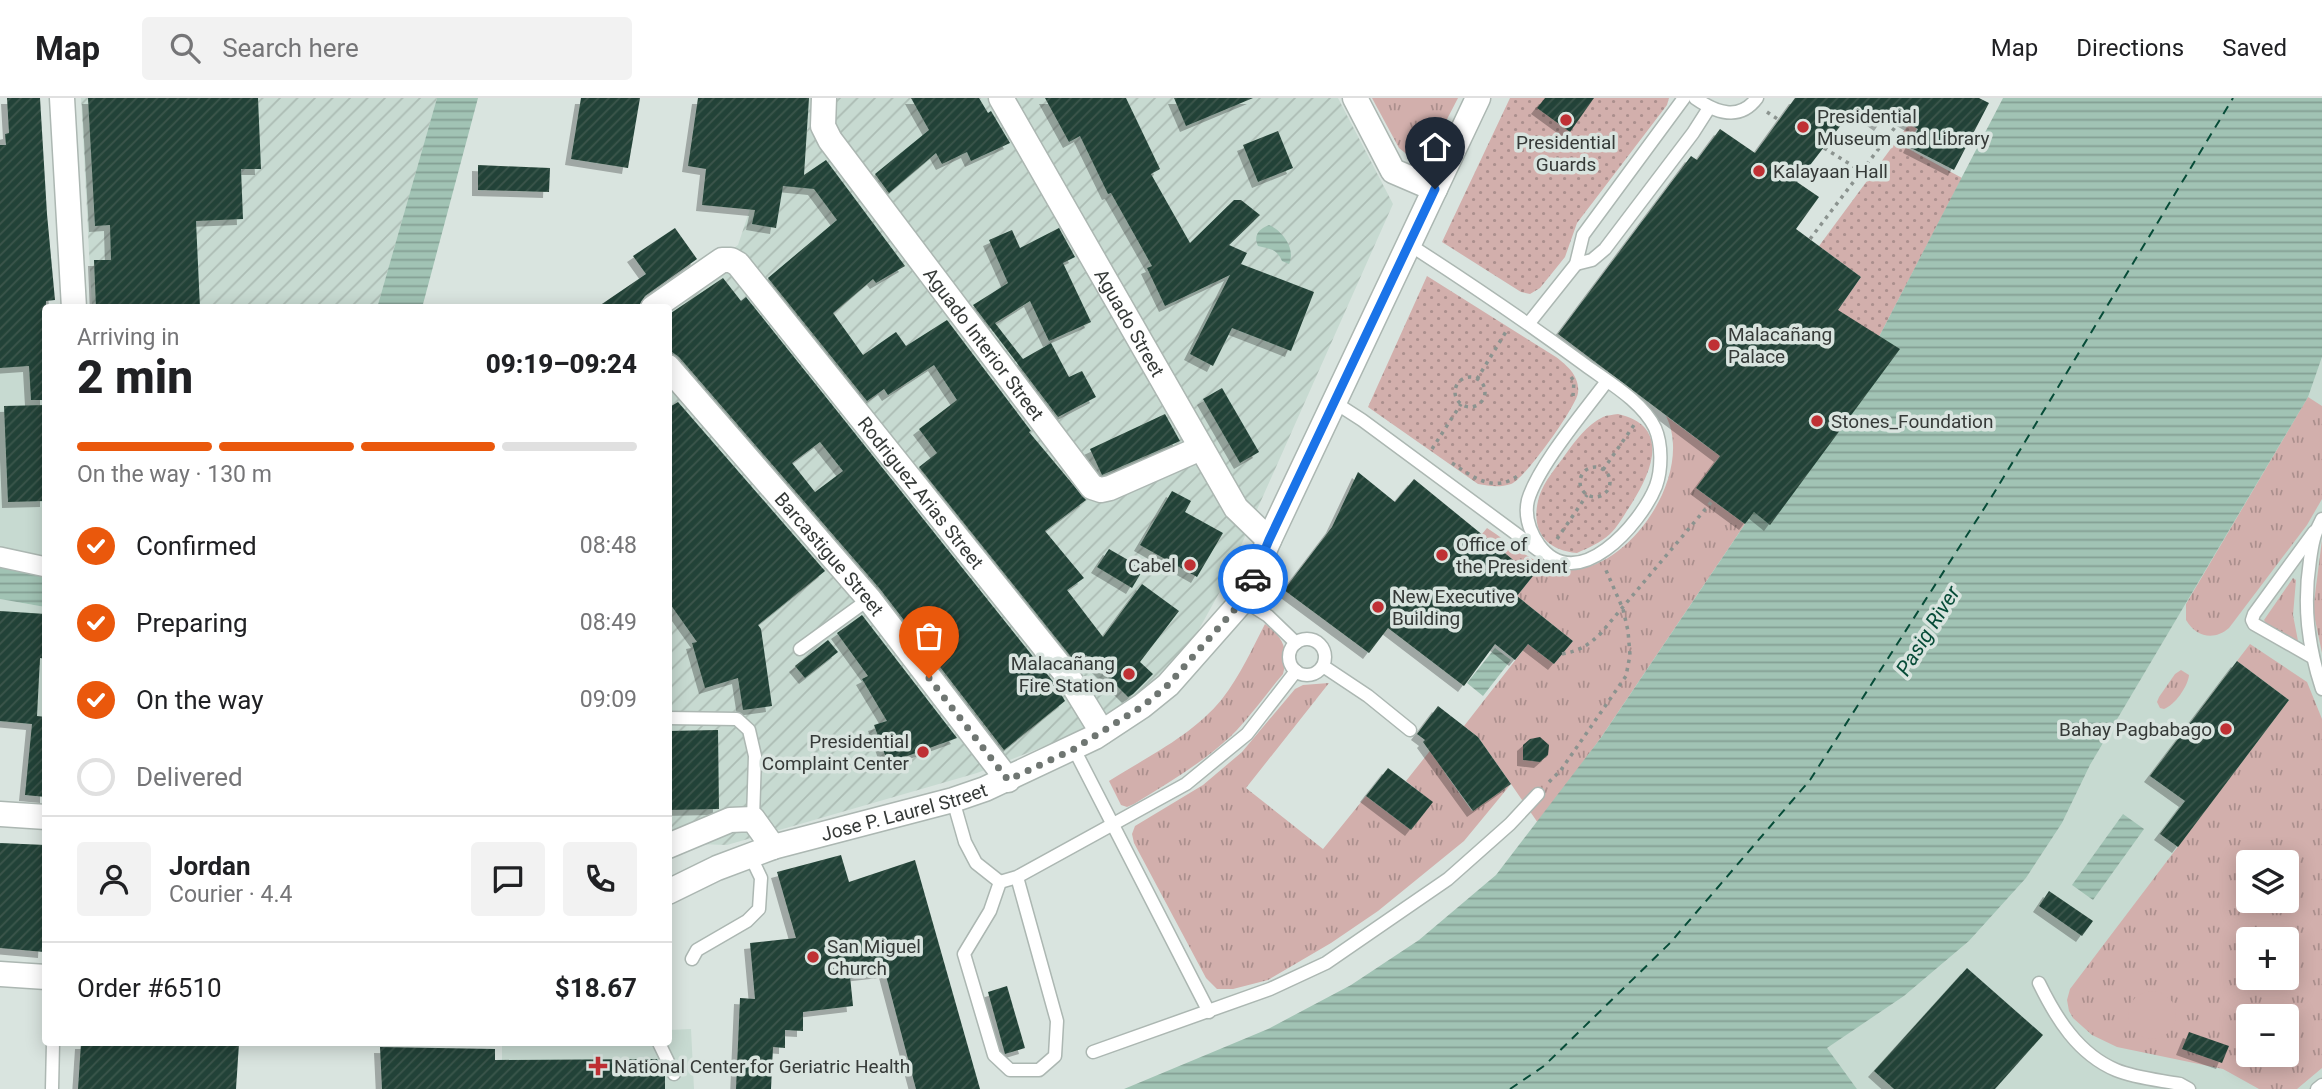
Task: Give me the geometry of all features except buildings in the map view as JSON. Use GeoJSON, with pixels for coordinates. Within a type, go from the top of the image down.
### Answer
{"type":"FeatureCollection","features":[{"type":"Feature","properties":{"kind":"street"},"geometry":{"type":"LineString","coordinates":[[62,98],[74,304]]}},
{"type":"Feature","properties":{"kind":"street","name":"Aguado Interior Street"},"geometry":{"type":"LineString","coordinates":[[824,98],[823,125],[830,140],[1092,487],[1101,490],[1110,488],[1201,448]]}},
{"type":"Feature","properties":{"kind":"street","name":"Aguado Street"},"geometry":{"type":"LineString","coordinates":[[1000,98],[1236,508],[1269,540]]}},
{"type":"Feature","properties":{"kind":"street"},"geometry":{"type":"LineString","coordinates":[[1356,98],[1393,171],[1435,189]]}},
{"type":"Feature","properties":{"kind":"street","name":"Jose P. Laurel Street"},"geometry":{"type":"LineString","coordinates":[[672,890],[761,851],[953,800],[1008,780],[1074,749],[1143,706],[1168,685],[1243,600],[1478,98]]}},
{"type":"Feature","properties":{"kind":"street","name":"Rodriguez Arias Street"},"geometry":{"type":"LineString","coordinates":[[659,304],[722,260],[731,260],[738,264],[1067,675],[1102,732]]}},
{"type":"Feature","properties":{"kind":"street","name":"Barcastigue Street"},"geometry":{"type":"LineString","coordinates":[[672,374],[869,599],[1008,780]]}},
{"type":"Feature","properties":{"kind":"street"},"geometry":{"type":"LineString","coordinates":[[0,557],[42,566]]}},
{"type":"Feature","properties":{"kind":"street"},"geometry":{"type":"LineString","coordinates":[[0,814],[42,817]]}},
{"type":"Feature","properties":{"kind":"street"},"geometry":{"type":"LineString","coordinates":[[672,844],[730,820],[753,819],[761,851]]}},
{"type":"Feature","properties":{"kind":"street"},"geometry":{"type":"LineString","coordinates":[[0,974],[42,977]]}},
{"type":"Feature","properties":{"kind":"lane"},"geometry":{"type":"LineString","coordinates":[[1529,323],[1576,264],[1583,235],[1684,98]]}},
{"type":"Feature","properties":{"kind":"lane"},"geometry":{"type":"LineString","coordinates":[[1695,98],[1709,108],[1727,114],[1746,108],[1757,98]]}},
{"type":"Feature","properties":{"kind":"lane"},"geometry":{"type":"LineString","coordinates":[[1576,264],[1592,260],[1605,249],[1709,108]]}},
{"type":"Feature","properties":{"kind":"lane"},"geometry":{"type":"LineString","coordinates":[[1334,402],[1547,556],[1571,564],[1599,554],[1619,538],[1639,515],[1656,485],[1660,459],[1656,431],[1649,418],[1607,381],[1529,323],[1410,245]]}},
{"type":"Feature","properties":{"kind":"lane"},"geometry":{"type":"LineString","coordinates":[[1547,556],[1528,526],[1528,500],[1545,466],[1607,381]]}},
{"type":"Feature","properties":{"kind":"lane"},"geometry":{"type":"LineString","coordinates":[[2312,657],[2254,624],[2252,620],[2322,519]]}},
{"type":"Feature","properties":{"kind":"lane"},"geometry":{"type":"LineString","coordinates":[[2314,532],[2306,612],[2312,657],[2322,689]]}},
{"type":"Feature","properties":{"kind":"lane"},"geometry":{"type":"LineString","coordinates":[[800,649],[869,599]]}},
{"type":"Feature","properties":{"kind":"lane"},"geometry":{"type":"LineString","coordinates":[[1243,600],[1268,616],[1296,643]]}},
{"type":"Feature","properties":{"kind":"lane"},"geometry":{"type":"LineString","coordinates":[[1308,639],[1319,643],[1325,654],[1322,666],[1319,671],[1307,675],[1296,671],[1290,660],[1290,653],[1296,643],[1308,639]]}},
{"type":"Feature","properties":{"kind":"lane"},"geometry":{"type":"LineString","coordinates":[[1322,666],[1368,696],[1410,730]]}},
{"type":"Feature","properties":{"kind":"lane"},"geometry":{"type":"LineString","coordinates":[[1000,883],[1017,877],[1115,825],[1186,784],[1247,734],[1296,671]]}},
{"type":"Feature","properties":{"kind":"lane"},"geometry":{"type":"LineString","coordinates":[[672,718],[737,719],[748,730],[755,756],[753,819]]}},
{"type":"Feature","properties":{"kind":"lane"},"geometry":{"type":"LineString","coordinates":[[1074,749],[1209,1012]]}},
{"type":"Feature","properties":{"kind":"lane"},"geometry":{"type":"LineString","coordinates":[[1093,1052],[1270,989],[1326,963],[1448,879],[1510,824],[1538,794]]}},
{"type":"Feature","properties":{"kind":"lane"},"geometry":{"type":"LineString","coordinates":[[953,800],[965,842],[976,863],[1000,883]]}},
{"type":"Feature","properties":{"kind":"lane"},"geometry":{"type":"LineString","coordinates":[[692,959],[697,950],[747,921],[760,909],[761,851]]}},
{"type":"Feature","properties":{"kind":"lane"},"geometry":{"type":"LineString","coordinates":[[1000,883],[990,911],[964,954],[994,1055],[1010,1070],[1039,1070],[1055,1056],[1057,1021],[1017,877]]}},
{"type":"Feature","properties":{"kind":"lane"},"geometry":{"type":"LineString","coordinates":[[2039,982],[2052,1009],[2072,1037],[2100,1062],[2119,1071],[2180,1084],[2189,1089]]}},
{"type":"Feature","properties":{"kind":"lane"},"geometry":{"type":"LineString","coordinates":[[52,1089],[53,1046]]}},
{"type":"Feature","properties":{"kind":"lane"},"geometry":{"type":"LineString","coordinates":[[660,1046],[674,1074]]}},
{"type":"Feature","properties":{"kind":"lane"},"geometry":{"type":"LineString","coordinates":[[2317,1089],[2322,1085]]}},
{"type":"Feature","properties":{"kind":"path"},"geometry":{"type":"LineString","coordinates":[[1768,113],[1779,120]]}},
{"type":"Feature","properties":{"kind":"path"},"geometry":{"type":"LineString","coordinates":[[1810,239],[1899,122]]}},
{"type":"Feature","properties":{"kind":"path"},"geometry":{"type":"LineString","coordinates":[[1824,148],[1861,171]]}},
{"type":"Feature","properties":{"kind":"path"},"geometry":{"type":"LineString","coordinates":[[1477,379],[1507,328],[1517,335]]}},
{"type":"Feature","properties":{"kind":"path"},"geometry":{"type":"LineString","coordinates":[[1567,369],[1574,381],[1574,394],[1569,406]]}},
{"type":"Feature","properties":{"kind":"path"},"geometry":{"type":"LineString","coordinates":[[1467,377],[1477,379],[1485,391],[1482,400],[1475,407],[1461,404],[1455,391],[1458,383],[1467,377]]}},
{"type":"Feature","properties":{"kind":"path"},"geometry":{"type":"LineString","coordinates":[[1441,455],[1432,449],[1461,404]]}},
{"type":"Feature","properties":{"kind":"path"},"geometry":{"type":"LineString","coordinates":[[1625,418],[1641,428]]}},
{"type":"Feature","properties":{"kind":"path"},"geometry":{"type":"LineString","coordinates":[[1603,470],[1635,422]]}},
{"type":"Feature","properties":{"kind":"path"},"geometry":{"type":"LineString","coordinates":[[1451,462],[1480,482],[1491,484],[1513,480],[1522,472]]}},
{"type":"Feature","properties":{"kind":"path"},"geometry":{"type":"LineString","coordinates":[[1590,468],[1603,470],[1609,478],[1606,492],[1597,497],[1587,495],[1580,483],[1582,474],[1590,468]]}},
{"type":"Feature","properties":{"kind":"path"},"geometry":{"type":"LineString","coordinates":[[1547,556],[1587,495]]}},
{"type":"Feature","properties":{"kind":"path"},"geometry":{"type":"LineString","coordinates":[[1562,654],[1576,652],[1590,644],[1623,609],[1713,500]]}},
{"type":"Feature","properties":{"kind":"path"},"geometry":{"type":"LineString","coordinates":[[1538,794],[1561,770],[1626,676],[1630,655],[1628,631],[1623,609],[1599,554]]}},
{"type":"Feature","properties":{"kind":"shaded area"},"geometry":{"type":"Polygon","coordinates":[[[81,98],[437,98],[378,304],[92,304],[81,98]]]}},
{"type":"Feature","properties":{"kind":"shaded area"},"geometry":{"type":"Polygon","coordinates":[[[767,98],[1338,98],[1393,204],[1223,586],[1198,631],[1160,676],[1116,712],[1058,741],[977,773],[727,845],[672,843],[672,304],[657,304],[738,245],[749,212],[767,98]]]}},
{"type":"Feature","properties":{"kind":"shaded area"},"geometry":{"type":"Polygon","coordinates":[[[42,306],[42,557],[0,552],[0,310],[42,306]]]}},
{"type":"Feature","properties":{"kind":"shaded area"},"geometry":{"type":"Polygon","coordinates":[[[2322,357],[2322,1089],[1857,1089],[1826,1048],[1904,996],[1969,941],[2026,878],[2062,823],[2090,765],[2307,397],[2322,357]]]}},
{"type":"Feature","properties":{"kind":"shaded area"},"geometry":{"type":"Polygon","coordinates":[[[0,599],[42,606],[42,725],[0,722],[0,599]]]}},
{"type":"Feature","properties":{"kind":"shaded area","name":"National Center for Geriatric Health"},"geometry":{"type":"Polygon","coordinates":[[[691,1029],[694,1089],[502,1089],[502,1046],[672,1046],[672,1030],[691,1029]]]}},
{"type":"Feature","properties":{"kind":"green space"},"geometry":{"type":"Polygon","coordinates":[[[1372,98],[1458,98],[1431,150],[1421,157],[1409,156],[1399,148],[1372,98]]]}},
{"type":"Feature","properties":{"kind":"green space"},"geometry":{"type":"Polygon","coordinates":[[[1510,98],[1669,98],[1667,105],[1577,223],[1565,257],[1540,288],[1530,294],[1521,292],[1442,242],[1510,98]]]}},
{"type":"Feature","properties":{"kind":"green space"},"geometry":{"type":"Polygon","coordinates":[[[1909,124],[1917,128],[1907,148],[1962,178],[1870,354],[1828,324],[1861,277],[1819,246],[1909,124]]]}},
{"type":"Feature","properties":{"kind":"green space"},"geometry":{"type":"Polygon","coordinates":[[[1427,276],[1556,357],[1575,377],[1578,393],[1575,401],[1527,470],[1511,484],[1478,484],[1368,407],[1427,276]]]}},
{"type":"Feature","properties":{"kind":"green space"},"geometry":{"type":"Polygon","coordinates":[[[2308,397],[2322,406],[2322,499],[2307,525],[2229,628],[2217,635],[2200,633],[2186,620],[2186,604],[2308,397]]]}},
{"type":"Feature","properties":{"kind":"green space"},"geometry":{"type":"Polygon","coordinates":[[[1618,414],[1635,420],[1645,428],[1651,439],[1652,451],[1646,477],[1621,520],[1606,537],[1577,553],[1556,547],[1542,536],[1538,528],[1536,519],[1541,491],[1573,444],[1587,429],[1603,417],[1618,414]]]}},
{"type":"Feature","properties":{"kind":"green space"},"geometry":{"type":"Polygon","coordinates":[[[1666,416],[1720,456],[1696,488],[1745,524],[1600,739],[1538,823],[1478,737],[1464,726],[1528,644],[1554,664],[1573,641],[1517,596],[1533,576],[1482,534],[1487,528],[1527,556],[1549,567],[1560,569],[1572,570],[1595,564],[1617,552],[1653,512],[1665,488],[1672,463],[1673,438],[1666,416]]]}},
{"type":"Feature","properties":{"kind":"green space"},"geometry":{"type":"Polygon","coordinates":[[[2322,540],[2322,653],[2313,610],[2322,540]]]}},
{"type":"Feature","properties":{"kind":"green space"},"geometry":{"type":"Polygon","coordinates":[[[2293,578],[2296,580],[2293,615],[2298,641],[2296,643],[2267,625],[2264,620],[2293,578]]]}},
{"type":"Feature","properties":{"kind":"green space"},"geometry":{"type":"Polygon","coordinates":[[[1265,624],[1281,639],[1285,652],[1283,674],[1245,721],[1220,746],[1184,773],[1134,804],[1127,807],[1121,805],[1109,781],[1169,744],[1210,712],[1234,681],[1265,624]]]}},
{"type":"Feature","properties":{"kind":"green space"},"geometry":{"type":"Polygon","coordinates":[[[2250,644],[2307,682],[2322,719],[2322,1068],[2297,1089],[2259,1089],[2223,1069],[2117,1047],[2092,1035],[2073,1018],[2067,1000],[2070,989],[2289,700],[2237,661],[2250,644]]]}},
{"type":"Feature","properties":{"kind":"green space"},"geometry":{"type":"Polygon","coordinates":[[[2181,670],[2189,675],[2184,690],[2172,704],[2164,709],[2160,708],[2157,702],[2159,697],[2175,674],[2181,670]]]}},
{"type":"Feature","properties":{"kind":"green space"},"geometry":{"type":"Polygon","coordinates":[[[1329,683],[1246,788],[1323,849],[1366,796],[1411,830],[1432,802],[1406,781],[1433,747],[1445,773],[1472,811],[1511,784],[1464,841],[1378,911],[1331,943],[1268,980],[1233,989],[1217,989],[1206,978],[1134,843],[1132,834],[1135,826],[1203,785],[1242,752],[1295,689],[1303,685],[1329,683]]]}},
{"type":"Feature","properties":{"kind":"green space"},"geometry":{"type":"Polygon","coordinates":[[[2152,991],[2169,998],[2176,1015],[2169,1032],[2152,1039],[2135,1032],[2128,1015],[2135,998],[2152,991]]]}},
{"type":"Feature","properties":{"kind":"water"},"geometry":{"type":"Polygon","coordinates":[[[437,98],[478,98],[423,304],[378,304],[437,98]]]}},
{"type":"Feature","properties":{"kind":"water","name":"Pasig River"},"geometry":{"type":"Polygon","coordinates":[[[2003,98],[2322,98],[2322,357],[2308,397],[2090,765],[2062,823],[2026,878],[1969,941],[1904,996],[1827,1048],[1857,1089],[1124,1089],[1268,1029],[1351,985],[1419,940],[1496,875],[1600,739],[1745,524],[1870,354],[2003,98]]]}},
{"type":"Feature","properties":{"kind":"water"},"geometry":{"type":"Polygon","coordinates":[[[1269,225],[1287,241],[1291,252],[1289,264],[1282,261],[1273,250],[1258,246],[1258,233],[1269,225]]]}},
{"type":"Feature","properties":{"kind":"water"},"geometry":{"type":"Polygon","coordinates":[[[0,562],[42,571],[42,606],[0,599],[0,562]]]}},
{"type":"Feature","properties":{"kind":"water"},"geometry":{"type":"Polygon","coordinates":[[[1495,648],[1511,660],[1483,696],[1467,683],[1495,648]]]}},
{"type":"Feature","properties":{"kind":"water"},"geometry":{"type":"Polygon","coordinates":[[[2123,814],[2144,829],[2093,900],[2072,885],[2123,814]]]}},
{"type":"Feature","properties":{"kind":"ferry route"},"geometry":{"type":"LineString","coordinates":[[1510,1089],[1544,1066],[1670,943],[1810,780],[1994,493],[2233,98]]}},
{"type":"Feature","properties":{"kind":"way so far"},"geometry":{"type":"LineString","coordinates":[[929,678],[1008,780],[1074,749],[1143,706],[1168,685],[1243,600],[1253,579]]}},
{"type":"Feature","properties":{"kind":"place","name":"Presidential Guards"},"geometry":{"type":"Point","coordinates":[1566,120]}},
{"type":"Feature","properties":{"kind":"place","name":"Presidential Museum and Library"},"geometry":{"type":"Point","coordinates":[1803,127]}},
{"type":"Feature","properties":{"kind":"place","name":"Kalayaan Hall"},"geometry":{"type":"Point","coordinates":[1759,171]}},
{"type":"Feature","properties":{"kind":"place","name":"Malacañang Palace"},"geometry":{"type":"Point","coordinates":[1714,345]}},
{"type":"Feature","properties":{"kind":"place","name":"Stones_Foundation"},"geometry":{"type":"Point","coordinates":[1817,421]}},
{"type":"Feature","properties":{"kind":"place","name":"Office of the President"},"geometry":{"type":"Point","coordinates":[1442,555]}},
{"type":"Feature","properties":{"kind":"place","name":"Cabel"},"geometry":{"type":"Point","coordinates":[1190,565]}},
{"type":"Feature","properties":{"kind":"place","name":"New Executive Building"},"geometry":{"type":"Point","coordinates":[1378,607]}},
{"type":"Feature","properties":{"kind":"place","name":"Malacañang Fire Station"},"geometry":{"type":"Point","coordinates":[1129,674]}},
{"type":"Feature","properties":{"kind":"place","name":"Bahay Pagbabago"},"geometry":{"type":"Point","coordinates":[2226,729]}},
{"type":"Feature","properties":{"kind":"place","name":"Presidential Complaint Center"},"geometry":{"type":"Point","coordinates":[923,752]}},
{"type":"Feature","properties":{"kind":"place","name":"San Miguel Church"},"geometry":{"type":"Point","coordinates":[813,957]}},
{"type":"Feature","properties":{"kind":"place","name":"National Center for Geriatric Health"},"geometry":{"type":"Point","coordinates":[598,1066]}},
{"type":"Feature","properties":{"kind":"route"},"geometry":{"type":"LineString","coordinates":[[1253,579],[1435,189]]}}]}
